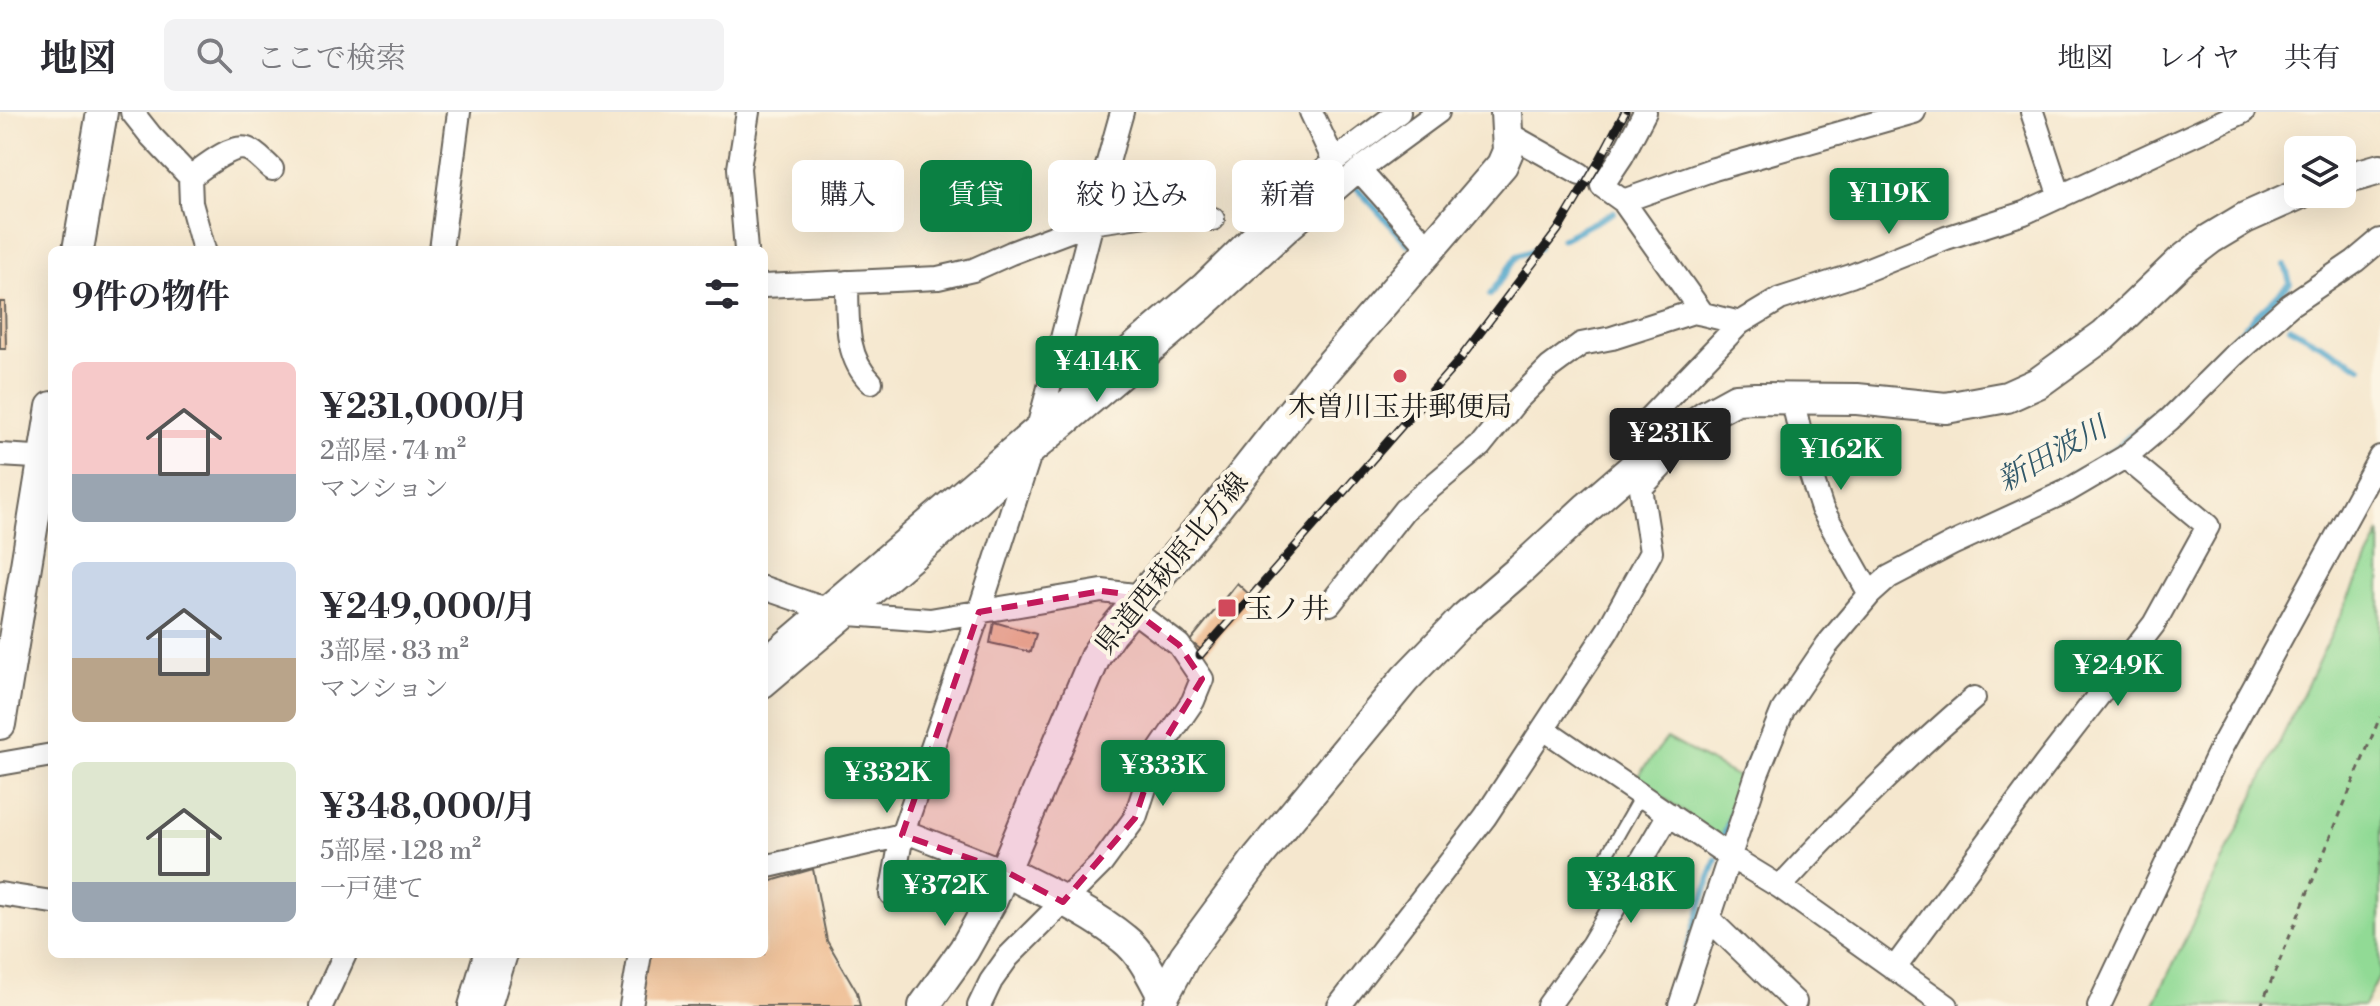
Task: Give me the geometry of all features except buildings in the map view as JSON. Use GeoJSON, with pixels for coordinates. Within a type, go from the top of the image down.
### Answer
{"type":"FeatureCollection","features":[{"type":"Feature","properties":{"kind":"street"},"geometry":{"type":"LineString","coordinates":[[79,246],[102,112]]}},
{"type":"Feature","properties":{"kind":"street"},"geometry":{"type":"LineString","coordinates":[[132,112],[190,177],[191,203],[203,246]]}},
{"type":"Feature","properties":{"kind":"street"},"geometry":{"type":"LineString","coordinates":[[442,246],[459,112]]}},
{"type":"Feature","properties":{"kind":"street"},"geometry":{"type":"LineString","coordinates":[[746,246],[739,168],[748,112]]}},
{"type":"Feature","properties":{"kind":"street"},"geometry":{"type":"LineString","coordinates":[[1108,160],[1122,112]]}},
{"type":"Feature","properties":{"kind":"street"},"geometry":{"type":"LineString","coordinates":[[1311,112],[1334,160]]}},
{"type":"Feature","properties":{"kind":"street"},"geometry":{"type":"LineString","coordinates":[[1335,160],[1399,112]]}},
{"type":"Feature","properties":{"kind":"street"},"geometry":{"type":"LineString","coordinates":[[768,683],[980,503],[1029,456],[1205,307],[1359,170],[1438,112]]}},
{"type":"Feature","properties":{"kind":"street"},"geometry":{"type":"LineString","coordinates":[[1645,112],[1602,186],[1623,201],[1703,314]]}},
{"type":"Feature","properties":{"kind":"street"},"geometry":{"type":"LineString","coordinates":[[1623,201],[1714,169],[1914,112]]}},
{"type":"Feature","properties":{"kind":"street"},"geometry":{"type":"LineString","coordinates":[[2032,112],[2060,197]]}},
{"type":"Feature","properties":{"kind":"street"},"geometry":{"type":"LineString","coordinates":[[1633,468],[1649,418],[1740,323],[1780,299],[2024,213],[2243,112]]}},
{"type":"Feature","properties":{"kind":"street"},"geometry":{"type":"LineString","coordinates":[[1507,123],[1580,174]]}},
{"type":"Feature","properties":{"kind":"street","name":"県道西萩原北方線"},"geometry":{"type":"LineString","coordinates":[[924,1006],[964,950],[992,900],[1096,655],[1318,379],[1502,165],[1508,151],[1507,123]]}},
{"type":"Feature","properties":{"kind":"street"},"geometry":{"type":"LineString","coordinates":[[190,177],[237,148],[249,149],[272,169]]}},
{"type":"Feature","properties":{"kind":"street"},"geometry":{"type":"LineString","coordinates":[[2356,176],[2380,169]]}},
{"type":"Feature","properties":{"kind":"street"},"geometry":{"type":"LineString","coordinates":[[1359,170],[1430,249]]}},
{"type":"Feature","properties":{"kind":"street"},"geometry":{"type":"LineString","coordinates":[[1166,1003],[1185,956],[1258,857],[1405,679],[1464,618],[1633,468],[1705,416],[1736,399],[1857,399],[1946,408],[2007,397],[2038,383],[2104,335],[2180,262],[2210,239],[2245,218],[2284,201]]}},
{"type":"Feature","properties":{"kind":"street"},"geometry":{"type":"LineString","coordinates":[[768,286],[938,278],[973,270],[1066,232]]}},
{"type":"Feature","properties":{"kind":"street"},"geometry":{"type":"LineString","coordinates":[[891,894],[902,835],[979,612],[1039,423],[1070,312],[1088,232]]}},
{"type":"Feature","properties":{"kind":"street"},"geometry":{"type":"LineString","coordinates":[[768,657],[1203,284],[1256,232]]}},
{"type":"Feature","properties":{"kind":"street"},"geometry":{"type":"LineString","coordinates":[[1680,1006],[1757,774],[1783,710],[1827,645],[1870,594],[1902,570],[2067,491],[2125,457],[2170,419],[2290,305],[2380,240]]}},
{"type":"Feature","properties":{"kind":"street"},"geometry":{"type":"LineString","coordinates":[[847,282],[852,354],[863,375],[871,382]]}},
{"type":"Feature","properties":{"kind":"street"},"geometry":{"type":"LineString","coordinates":[[1330,604],[1404,510],[1480,446],[1517,400],[1550,367],[1581,344],[1612,338],[1693,312],[1740,323]]}},
{"type":"Feature","properties":{"kind":"street"},"geometry":{"type":"LineString","coordinates":[[1792,398],[1822,509],[1870,594]]}},
{"type":"Feature","properties":{"kind":"street"},"geometry":{"type":"LineString","coordinates":[[1339,1006],[1485,817],[1608,630],[1651,552],[1641,488],[1661,467],[1672,441]]}},
{"type":"Feature","properties":{"kind":"street"},"geometry":{"type":"LineString","coordinates":[[0,455],[48,458],[0,724]]}},
{"type":"Feature","properties":{"kind":"street"},"geometry":{"type":"LineString","coordinates":[[1894,969],[2053,754],[2154,624],[2208,526],[2125,457]]}},
{"type":"Feature","properties":{"kind":"street"},"geometry":{"type":"LineString","coordinates":[[2099,1006],[2222,746],[2380,457]]}},
{"type":"Feature","properties":{"kind":"street"},"geometry":{"type":"LineString","coordinates":[[768,589],[850,614],[930,620],[1102,591],[1136,602],[1179,645],[1202,679],[1193,701],[1156,755],[1135,818],[1102,863],[1008,957],[991,981],[979,1006]]}},
{"type":"Feature","properties":{"kind":"street"},"geometry":{"type":"LineString","coordinates":[[1780,887],[1879,785],[1974,698]]}},
{"type":"Feature","properties":{"kind":"street"},"geometry":{"type":"LineString","coordinates":[[1544,729],[1780,887],[1947,1006]]}},
{"type":"Feature","properties":{"kind":"street"},"geometry":{"type":"LineString","coordinates":[[0,764],[48,756]]}},
{"type":"Feature","properties":{"kind":"street"},"geometry":{"type":"LineString","coordinates":[[1548,1006],[1592,945],[1669,814]]}},
{"type":"Feature","properties":{"kind":"street"},"geometry":{"type":"LineString","coordinates":[[768,866],[902,835],[914,835],[1003,870],[1126,940],[1144,962],[1166,1003]]}},
{"type":"Feature","properties":{"kind":"street"},"geometry":{"type":"LineString","coordinates":[[0,894],[48,901]]}},
{"type":"Feature","properties":{"kind":"street"},"geometry":{"type":"LineString","coordinates":[[1710,920],[1795,1002]]}},
{"type":"Feature","properties":{"kind":"street"},"geometry":{"type":"LineString","coordinates":[[321,1006],[343,958]]}},
{"type":"Feature","properties":{"kind":"street"},"geometry":{"type":"LineString","coordinates":[[470,1006],[484,958]]}},
{"type":"Feature","properties":{"kind":"street"},"geometry":{"type":"LineString","coordinates":[[490,1006],[505,958]]}},
{"type":"Feature","properties":{"kind":"street"},"geometry":{"type":"LineString","coordinates":[[631,1006],[639,958]]}},
{"type":"Feature","properties":{"kind":"street"},"geometry":{"type":"LineString","coordinates":[[991,981],[991,1006]]}},
{"type":"Feature","properties":{"kind":"lane"},"geometry":{"type":"LineString","coordinates":[[1605,858],[1641,795]]}},
{"type":"Feature","properties":{"kind":"path"},"geometry":{"type":"LineString","coordinates":[[2261,1006],[2380,717]]}},
{"type":"Feature","properties":{"kind":"highlighted area"},"geometry":{"type":"Polygon","coordinates":[[[1102,591],[1142,596],[1131,609],[1179,645],[1202,679],[1156,755],[1135,818],[1063,902],[1003,870],[902,835],[979,612],[1102,591]]]}},
{"type":"Feature","properties":{"kind":"green space"},"geometry":{"type":"Polygon","coordinates":[[[2380,533],[2380,975],[2364,1006],[2153,1006],[2380,533]]]}},
{"type":"Feature","properties":{"kind":"green space"},"geometry":{"type":"Polygon","coordinates":[[[1667,738],[1740,778],[1721,839],[1636,778],[1667,738]]]}},
{"type":"Feature","properties":{"kind":"waterway","name":"新田波川"},"geometry":{"type":"LineString","coordinates":[[1354,185],[1409,245]]}},
{"type":"Feature","properties":{"kind":"waterway","name":"新田波川"},"geometry":{"type":"LineString","coordinates":[[1562,239],[1614,212]]}},
{"type":"Feature","properties":{"kind":"waterway","name":"新田波川"},"geometry":{"type":"LineString","coordinates":[[1490,295],[1517,256],[1539,248]]}},
{"type":"Feature","properties":{"kind":"waterway","name":"新田波川"},"geometry":{"type":"LineString","coordinates":[[1984,517],[2084,468],[2117,447],[2290,283],[2285,265]]}},
{"type":"Feature","properties":{"kind":"waterway"},"geometry":{"type":"LineString","coordinates":[[2289,327],[2361,367]]}},
{"type":"Feature","properties":{"kind":"waterway","name":"新田波川"},"geometry":{"type":"LineString","coordinates":[[1723,839],[1750,757],[1774,704]]}},
{"type":"Feature","properties":{"kind":"waterway","name":"新田波川"},"geometry":{"type":"LineString","coordinates":[[1675,987],[1716,859]]}},
{"type":"Feature","properties":{"kind":"railway"},"geometry":{"type":"LineString","coordinates":[[1200,655],[1457,363],[1558,230],[1625,112]]}},
{"type":"Feature","properties":{"kind":"place","name":"木曽川玉井郵便局"},"geometry":{"type":"Point","coordinates":[1400,376]}},
{"type":"Feature","properties":{"kind":"place","name":"玉ノ井"},"geometry":{"type":"Point","coordinates":[1227,608]}}]}
